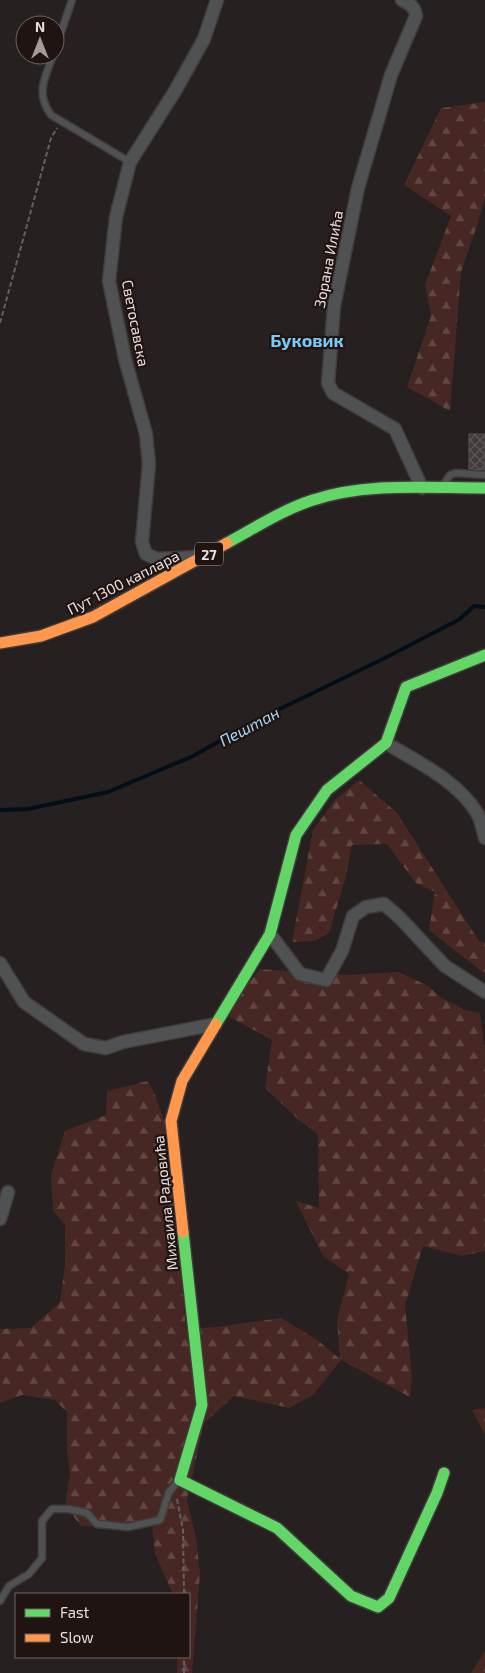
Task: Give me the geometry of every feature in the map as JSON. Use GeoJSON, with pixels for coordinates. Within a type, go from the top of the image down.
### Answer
{"type":"FeatureCollection","features":[{"type":"Feature","properties":{"kind":"street","name":"Светосавска"},"geometry":{"type":"LineString","coordinates":[[205,556],[157,559],[146,554],[142,542],[149,464],[146,434],[125,359],[109,281],[116,217],[130,162],[174,92],[204,39],[217,0]]}},
{"type":"Feature","properties":{"kind":"street","name":"Зорана Илића"},"geometry":{"type":"LineString","coordinates":[[408,1],[416,10],[416,16],[391,75],[358,188],[334,306],[328,383],[333,394],[395,429],[422,488]]}},
{"type":"Feature","properties":{"kind":"street","name":"Пут 1300 каплара"},"geometry":{"type":"LineString","coordinates":[[0,643],[41,636],[110,608],[293,508],[315,498],[349,492],[422,488],[485,488]]}},
{"type":"Feature","properties":{"kind":"street"},"geometry":{"type":"LineString","coordinates":[[485,655],[406,687],[386,743],[446,779],[463,795],[478,814],[485,838]]}},
{"type":"Feature","properties":{"kind":"street","name":"Михаила Радовића"},"geometry":{"type":"LineString","coordinates":[[180,1480],[202,1405],[171,1121],[182,1081],[270,934],[296,835],[327,790],[386,743]]}},
{"type":"Feature","properties":{"kind":"street"},"geometry":{"type":"LineString","coordinates":[[270,934],[300,974],[326,980],[342,951],[353,916],[366,907],[384,904],[400,918],[445,966],[485,992]]}},
{"type":"Feature","properties":{"kind":"street"},"geometry":{"type":"LineString","coordinates":[[0,963],[24,1002],[84,1044],[106,1048],[123,1042],[216,1024]]}},
{"type":"Feature","properties":{"kind":"street"},"geometry":{"type":"LineString","coordinates":[[0,1219],[8,1192]]}},
{"type":"Feature","properties":{"kind":"street"},"geometry":{"type":"LineString","coordinates":[[180,1480],[277,1528],[352,1596],[378,1606],[389,1598],[437,1493],[444,1473]]}},
{"type":"Feature","properties":{"kind":"lane"},"geometry":{"type":"LineString","coordinates":[[65,21],[72,0]]}},
{"type":"Feature","properties":{"kind":"lane"},"geometry":{"type":"LineString","coordinates":[[50,65],[42,88],[43,104],[51,115],[130,162]]}},
{"type":"Feature","properties":{"kind":"lane"},"geometry":{"type":"LineString","coordinates":[[441,488],[450,475],[456,473],[485,474]]}},
{"type":"Feature","properties":{"kind":"lane"},"geometry":{"type":"LineString","coordinates":[[0,1601],[9,1586],[28,1574],[42,1558],[42,1521],[52,1509],[69,1509],[88,1513],[97,1524],[128,1527],[160,1520],[169,1492],[180,1480]]}},
{"type":"Feature","properties":{"kind":"path"},"geometry":{"type":"LineString","coordinates":[[0,323],[51,138],[57,128],[72,128]]}},
{"type":"Feature","properties":{"kind":"path"},"geometry":{"type":"LineString","coordinates":[[180,1480],[177,1501],[183,1530],[184,1593]]}},
{"type":"Feature","properties":{"kind":"path"},"geometry":{"type":"LineString","coordinates":[[184,1658],[184,1673]]}},
{"type":"Feature","properties":{"kind":"green space"},"geometry":{"type":"Polygon","coordinates":[[[485,102],[485,197],[461,272],[450,411],[407,387],[431,316],[425,285],[451,216],[404,185],[441,108],[485,102]]]}},
{"type":"Feature","properties":{"kind":"green space"},"geometry":{"type":"Polygon","coordinates":[[[359,780],[397,813],[479,941],[485,943],[485,974],[429,930],[435,892],[416,883],[387,844],[352,845],[345,880],[329,933],[315,941],[292,942],[313,830],[335,800],[359,780]]]}},
{"type":"Feature","properties":{"kind":"green space"},"geometry":{"type":"Polygon","coordinates":[[[260,969],[346,975],[399,972],[428,986],[440,997],[465,1010],[480,1013],[485,1051],[485,1251],[462,1256],[423,1246],[405,1305],[412,1376],[410,1397],[341,1360],[313,1395],[289,1408],[234,1396],[204,1423],[187,1500],[196,1538],[200,1573],[192,1673],[177,1673],[178,1658],[190,1658],[190,1593],[173,1593],[155,1554],[152,1525],[134,1528],[81,1526],[65,1506],[70,1474],[67,1450],[67,1412],[55,1400],[22,1395],[0,1403],[0,1329],[31,1328],[60,1302],[65,1265],[65,1225],[53,1211],[51,1175],[65,1131],[106,1115],[107,1091],[148,1081],[166,1126],[186,1329],[217,1327],[281,1318],[316,1339],[340,1359],[337,1320],[349,1274],[323,1256],[296,1201],[319,1208],[318,1134],[300,1121],[265,1088],[272,1040],[224,1014],[260,969]]]}},
{"type":"Feature","properties":{"kind":"green space"},"geometry":{"type":"Polygon","coordinates":[[[485,1408],[485,1435],[472,1410],[485,1408]]]}},
{"type":"Feature","properties":{"kind":"green space"},"geometry":{"type":"Polygon","coordinates":[[[485,1651],[485,1673],[471,1673],[485,1651]]]}},
{"type":"Feature","properties":{"kind":"building"},"geometry":{"type":"Polygon","coordinates":[[[469,434],[485,434],[485,470],[469,469],[469,434]]]}},
{"type":"Feature","properties":{"kind":"waterway","name":"Пештан"},"geometry":{"type":"LineString","coordinates":[[0,810],[28,809],[108,792],[193,756],[257,720],[387,657],[460,619],[474,606],[485,607]]}},
{"type":"Feature","properties":{"kind":"traffic: fast"},"geometry":{"type":"LineString","coordinates":[[227,543],[290,509],[334,494],[398,487],[485,488]]}},
{"type":"Feature","properties":{"kind":"traffic: fast"},"geometry":{"type":"LineString","coordinates":[[216,1024],[270,934],[296,835],[327,790],[386,743],[406,687],[485,655]]}},
{"type":"Feature","properties":{"kind":"traffic: fast"},"geometry":{"type":"LineString","coordinates":[[183,1232],[202,1405],[180,1480],[277,1528],[351,1596],[378,1607],[389,1598],[437,1493],[444,1473]]}},
{"type":"Feature","properties":{"kind":"traffic: slow"},"geometry":{"type":"LineString","coordinates":[[0,643],[41,636],[93,617],[227,543]]}},
{"type":"Feature","properties":{"kind":"traffic: slow"},"geometry":{"type":"LineString","coordinates":[[183,1232],[171,1121],[182,1081],[216,1024]]}},
{"type":"Feature","properties":{"kind":"district","name":"Буковик"},"geometry":{"type":"Point","coordinates":[307,340]}}]}
